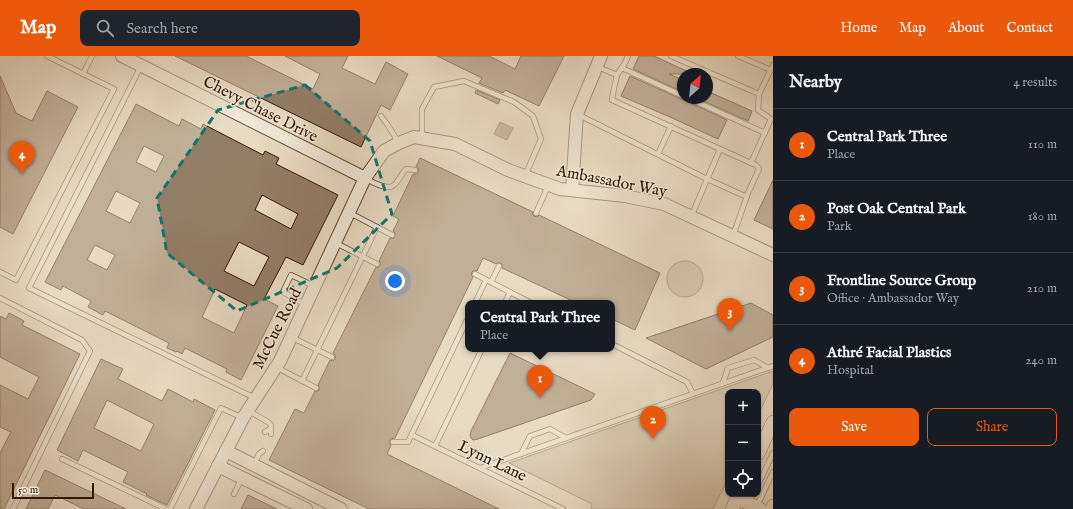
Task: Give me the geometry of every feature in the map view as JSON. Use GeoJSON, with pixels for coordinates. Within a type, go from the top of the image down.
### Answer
{"type":"FeatureCollection","features":[{"type":"Feature","properties":{"kind":"main road"},"geometry":{"type":"LineString","coordinates":[[761,448],[773,422]]}},
{"type":"Feature","properties":{"kind":"main road"},"geometry":{"type":"LineString","coordinates":[[736,500],[753,505]]}},
{"type":"Feature","properties":{"kind":"street","name":"Chevy Chase Drive"},"geometry":{"type":"LineString","coordinates":[[122,56],[365,178]]}},
{"type":"Feature","properties":{"kind":"street"},"geometry":{"type":"LineString","coordinates":[[572,190],[577,114],[599,61]]}},
{"type":"Feature","properties":{"kind":"street","name":"Ambassador Way"},"geometry":{"type":"LineString","coordinates":[[365,178],[384,150],[399,142],[414,137],[455,144],[508,170],[560,189],[625,196],[664,204],[773,255]]}},
{"type":"Feature","properties":{"kind":"street","name":"McCue Road"},"geometry":{"type":"LineString","coordinates":[[196,509],[245,414],[280,360],[365,178]]}},
{"type":"Feature","properties":{"kind":"street"},"geometry":{"type":"LineString","coordinates":[[226,451],[341,509]]}},
{"type":"Feature","properties":{"kind":"street"},"geometry":{"type":"LineString","coordinates":[[218,466],[306,509]]}},
{"type":"Feature","properties":{"kind":"street"},"geometry":{"type":"LineString","coordinates":[[262,487],[269,473]]}},
{"type":"Feature","properties":{"kind":"lane"},"geometry":{"type":"LineString","coordinates":[[0,272],[16,280],[114,89],[47,56]]}},
{"type":"Feature","properties":{"kind":"lane"},"geometry":{"type":"LineString","coordinates":[[83,74],[92,56]]}},
{"type":"Feature","properties":{"kind":"lane"},"geometry":{"type":"LineString","coordinates":[[628,56],[617,75],[612,100],[756,165],[759,169],[733,236]]}},
{"type":"Feature","properties":{"kind":"lane"},"geometry":{"type":"LineString","coordinates":[[671,56],[760,94]]}},
{"type":"Feature","properties":{"kind":"lane"},"geometry":{"type":"LineString","coordinates":[[738,56],[772,68],[760,94],[758,110],[771,119],[751,163]]}},
{"type":"Feature","properties":{"kind":"lane"},"geometry":{"type":"LineString","coordinates":[[599,61],[617,75]]}},
{"type":"Feature","properties":{"kind":"lane"},"geometry":{"type":"LineString","coordinates":[[141,66],[29,288],[255,398]]}},
{"type":"Feature","properties":{"kind":"lane"},"geometry":{"type":"LineString","coordinates":[[622,68],[677,93]]}},
{"type":"Feature","properties":{"kind":"lane"},"geometry":{"type":"LineString","coordinates":[[422,139],[422,109],[434,87],[464,81],[514,102],[533,116],[541,140],[526,176]]}},
{"type":"Feature","properties":{"kind":"lane"},"geometry":{"type":"LineString","coordinates":[[701,104],[765,133]]}},
{"type":"Feature","properties":{"kind":"lane"},"geometry":{"type":"LineString","coordinates":[[577,114],[707,179],[747,197]]}},
{"type":"Feature","properties":{"kind":"lane"},"geometry":{"type":"LineString","coordinates":[[381,116],[399,142]]}},
{"type":"Feature","properties":{"kind":"lane"},"geometry":{"type":"LineString","coordinates":[[658,154],[671,126]]}},
{"type":"Feature","properties":{"kind":"lane"},"geometry":{"type":"LineString","coordinates":[[691,217],[720,149]]}},
{"type":"Feature","properties":{"kind":"lane"},"geometry":{"type":"LineString","coordinates":[[365,178],[383,187],[390,187],[394,185],[406,169],[414,170]]}},
{"type":"Feature","properties":{"kind":"lane"},"geometry":{"type":"LineString","coordinates":[[536,213],[549,185]]}},
{"type":"Feature","properties":{"kind":"lane"},"geometry":{"type":"LineString","coordinates":[[349,212],[392,235]]}},
{"type":"Feature","properties":{"kind":"lane"},"geometry":{"type":"LineString","coordinates":[[302,381],[377,227]]}},
{"type":"Feature","properties":{"kind":"lane"},"geometry":{"type":"LineString","coordinates":[[335,242],[377,264]]}},
{"type":"Feature","properties":{"kind":"lane"},"geometry":{"type":"LineString","coordinates":[[477,300],[499,266]]}},
{"type":"Feature","properties":{"kind":"lane"},"geometry":{"type":"LineString","coordinates":[[475,274],[525,300]]}},
{"type":"Feature","properties":{"kind":"lane"},"geometry":{"type":"LineString","coordinates":[[306,305],[283,292],[291,275],[315,286]]}},
{"type":"Feature","properties":{"kind":"lane"},"geometry":{"type":"LineString","coordinates":[[506,300],[510,292]]}},
{"type":"Feature","properties":{"kind":"lane"},"geometry":{"type":"LineString","coordinates":[[0,298],[82,340],[90,351],[12,509]]}},
{"type":"Feature","properties":{"kind":"lane"},"geometry":{"type":"LineString","coordinates":[[393,442],[408,442],[465,324]]}},
{"type":"Feature","properties":{"kind":"lane"},"geometry":{"type":"LineString","coordinates":[[291,337],[332,357]]}},
{"type":"Feature","properties":{"kind":"lane"},"geometry":{"type":"LineString","coordinates":[[615,346],[687,382],[693,394]]}},
{"type":"Feature","properties":{"kind":"lane"},"geometry":{"type":"LineString","coordinates":[[434,446],[481,352]]}},
{"type":"Feature","properties":{"kind":"lane"},"geometry":{"type":"LineString","coordinates":[[723,383],[728,368],[754,360],[770,367]]}},
{"type":"Feature","properties":{"kind":"lane"},"geometry":{"type":"LineString","coordinates":[[276,367],[316,388]]}},
{"type":"Feature","properties":{"kind":"lane"},"geometry":{"type":"LineString","coordinates":[[480,468],[770,367]]}},
{"type":"Feature","properties":{"kind":"lane"},"geometry":{"type":"LineString","coordinates":[[170,509],[221,408],[268,422],[271,425],[271,434]]}},
{"type":"Feature","properties":{"kind":"lane"},"geometry":{"type":"LineString","coordinates":[[265,432],[270,428]]}},
{"type":"Feature","properties":{"kind":"lane"},"geometry":{"type":"LineString","coordinates":[[521,454],[530,436],[550,429],[566,438]]}},
{"type":"Feature","properties":{"kind":"lane","name":"Lynn Lane"},"geometry":{"type":"LineString","coordinates":[[412,435],[563,509]]}},
{"type":"Feature","properties":{"kind":"lane"},"geometry":{"type":"LineString","coordinates":[[254,465],[260,451]]}},
{"type":"Feature","properties":{"kind":"lane"},"geometry":{"type":"LineString","coordinates":[[761,478],[773,453]]}},
{"type":"Feature","properties":{"kind":"lane"},"geometry":{"type":"LineString","coordinates":[[62,459],[166,509]]}},
{"type":"Feature","properties":{"kind":"lane"},"geometry":{"type":"LineString","coordinates":[[753,505],[773,472]]}},
{"type":"Feature","properties":{"kind":"lane"},"geometry":{"type":"LineString","coordinates":[[234,494],[242,478]]}},
{"type":"Feature","properties":{"kind":"highlighted area"},"geometry":{"type":"Polygon","coordinates":[[[305,85],[370,141],[392,214],[337,268],[237,311],[167,253],[157,198],[218,110],[305,85]]]}},
{"type":"Feature","properties":{"kind":"shaded area"},"geometry":{"type":"Polygon","coordinates":[[[500,122],[513,128],[507,140],[494,134],[500,122]]]}},
{"type":"Feature","properties":{"kind":"shaded area"},"geometry":{"type":"Polygon","coordinates":[[[689,261],[698,266],[702,272],[702,286],[698,292],[689,297],[681,297],[672,292],[668,286],[667,275],[672,266],[678,262],[689,261]]]}},
{"type":"Feature","properties":{"kind":"shaded area"},"geometry":{"type":"Polygon","coordinates":[[[773,371],[773,384],[761,409],[761,389],[725,389],[725,484],[713,509],[591,509],[592,504],[509,463],[773,371]]]}},
{"type":"Feature","properties":{"kind":"building"},"geometry":{"type":"Polygon","coordinates":[[[175,56],[246,56],[313,89],[320,74],[285,56],[348,56],[342,68],[375,84],[386,62],[408,74],[390,110],[381,105],[361,147],[175,56]]]}},
{"type":"Feature","properties":{"kind":"building"},"geometry":{"type":"Polygon","coordinates":[[[437,56],[489,56],[515,69],[521,56],[564,56],[539,106],[505,90],[503,93],[479,83],[482,78],[437,56]]]}},
{"type":"Feature","properties":{"kind":"building"},"geometry":{"type":"Polygon","coordinates":[[[639,56],[654,56],[680,68],[677,68],[677,74],[669,74],[677,77],[677,89],[633,69],[639,56]]]}},
{"type":"Feature","properties":{"kind":"building"},"geometry":{"type":"Polygon","coordinates":[[[0,76],[16,113],[32,121],[47,91],[78,107],[13,234],[0,227],[0,76]]]}},
{"type":"Feature","properties":{"kind":"building"},"geometry":{"type":"Polygon","coordinates":[[[630,76],[677,97],[677,104],[692,104],[727,120],[718,139],[621,96],[630,76]]]}},
{"type":"Feature","properties":{"kind":"building"},"geometry":{"type":"Polygon","coordinates":[[[476,90],[500,100],[498,104],[475,93],[476,90]]]}},
{"type":"Feature","properties":{"kind":"building"},"geometry":{"type":"Polygon","coordinates":[[[713,94],[752,111],[748,121],[710,104],[713,104],[713,94]]]}},
{"type":"Feature","properties":{"kind":"building"},"geometry":{"type":"Polygon","coordinates":[[[136,104],[179,126],[182,119],[201,129],[203,124],[263,155],[265,151],[279,158],[276,164],[338,195],[303,265],[286,257],[264,299],[278,306],[241,380],[226,372],[227,369],[185,348],[182,354],[177,351],[176,352],[167,348],[169,343],[105,311],[103,315],[88,307],[91,301],[63,286],[61,290],[45,282],[136,104]],[[144,146],[136,162],[156,172],[164,156],[144,146]],[[116,191],[106,211],[130,223],[140,203],[116,191]],[[262,195],[255,210],[291,229],[298,214],[262,195]],[[239,242],[224,271],[254,286],[269,257],[239,242]],[[95,245],[87,260],[107,270],[115,255],[95,245]],[[215,289],[202,317],[234,333],[247,305],[215,289]]]}},
{"type":"Feature","properties":{"kind":"building"},"geometry":{"type":"Polygon","coordinates":[[[420,158],[533,212],[532,214],[534,216],[537,217],[539,215],[660,273],[635,330],[615,320],[615,300],[571,300],[502,268],[502,264],[500,263],[496,264],[483,258],[477,271],[474,270],[472,272],[471,275],[473,277],[395,438],[390,440],[391,445],[387,454],[499,509],[369,509],[269,460],[295,409],[304,413],[315,391],[318,391],[319,389],[318,385],[330,360],[333,361],[335,359],[336,356],[333,353],[376,267],[379,267],[380,265],[379,261],[390,238],[394,238],[395,236],[393,231],[399,219],[393,216],[413,174],[418,172],[419,169],[416,167],[420,158]]]}},
{"type":"Feature","properties":{"kind":"building"},"geometry":{"type":"Polygon","coordinates":[[[773,180],[773,229],[754,220],[773,180]]]}},
{"type":"Feature","properties":{"kind":"building"},"geometry":{"type":"Polygon","coordinates":[[[751,303],[773,315],[773,337],[706,369],[646,338],[751,303]]]}},
{"type":"Feature","properties":{"kind":"building"},"geometry":{"type":"Polygon","coordinates":[[[9,313],[24,321],[22,325],[80,354],[4,509],[0,509],[0,453],[11,432],[0,427],[0,385],[28,399],[39,377],[0,357],[0,316],[6,319],[9,313]]]}},
{"type":"Feature","properties":{"kind":"building"},"geometry":{"type":"Polygon","coordinates":[[[510,353],[595,394],[591,400],[473,440],[470,435],[471,431],[510,353]]]}},
{"type":"Feature","properties":{"kind":"building"},"geometry":{"type":"Polygon","coordinates":[[[101,359],[123,369],[118,379],[162,401],[168,389],[193,402],[194,399],[215,410],[167,505],[123,482],[128,472],[83,450],[78,461],[57,450],[101,359]],[[107,400],[94,428],[141,451],[154,424],[107,400]]]}},
{"type":"Feature","properties":{"kind":"building"},"geometry":{"type":"Polygon","coordinates":[[[45,470],[126,509],[84,509],[55,495],[48,509],[26,509],[45,470]]]}},
{"type":"Feature","properties":{"kind":"building"},"geometry":{"type":"Polygon","coordinates":[[[248,495],[277,509],[241,509],[248,495]]]}},
{"type":"Feature","properties":{"kind":"place","name":"Athré Facial Plastics"},"geometry":{"type":"Point","coordinates":[22,174]}},
{"type":"Feature","properties":{"kind":"place","name":"Frontline Source Group"},"geometry":{"type":"Point","coordinates":[730,331]}},
{"type":"Feature","properties":{"kind":"place","name":"Central Park Three"},"geometry":{"type":"Point","coordinates":[540,398]}},
{"type":"Feature","properties":{"kind":"place","name":"Post Oak Central Park"},"geometry":{"type":"Point","coordinates":[653,439]}}]}
